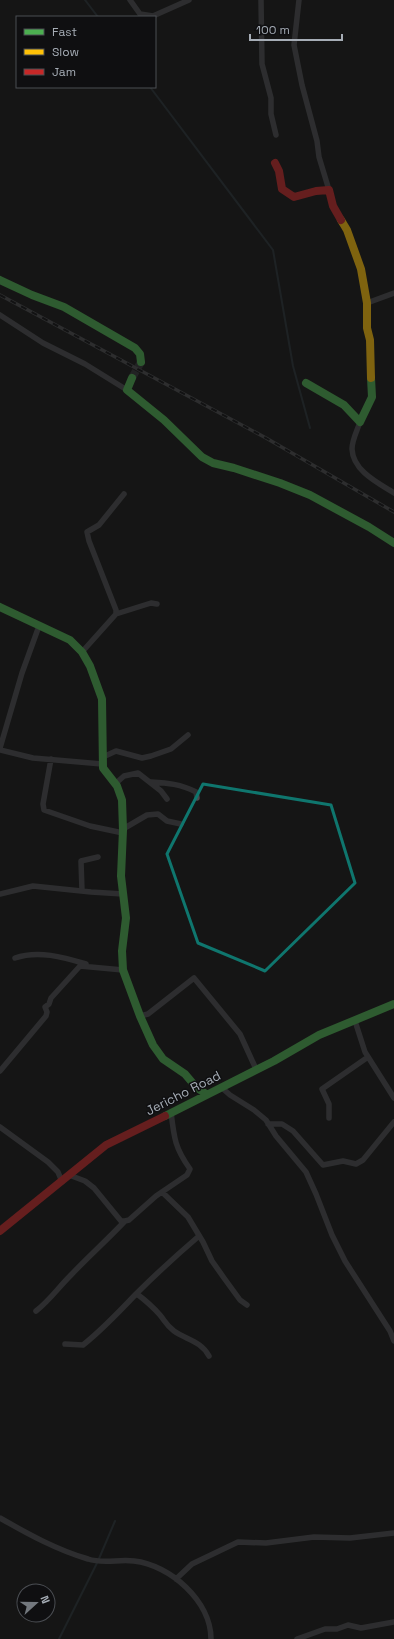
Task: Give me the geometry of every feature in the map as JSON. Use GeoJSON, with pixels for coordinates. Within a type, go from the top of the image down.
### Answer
{"type":"FeatureCollection","features":[{"type":"Feature","properties":{"kind":"street"},"geometry":{"type":"LineString","coordinates":[[130,0],[140,14],[153,16],[189,0]]}},
{"type":"Feature","properties":{"kind":"street"},"geometry":{"type":"LineString","coordinates":[[261,0],[262,64],[271,98],[270,114],[276,135]]}},
{"type":"Feature","properties":{"kind":"street"},"geometry":{"type":"LineString","coordinates":[[298,0],[294,45],[302,85],[333,206],[347,230],[361,270],[367,302],[367,328],[370,340],[372,397],[353,440],[352,449],[358,464],[364,473],[394,492]]}},
{"type":"Feature","properties":{"kind":"street"},"geometry":{"type":"LineString","coordinates":[[275,163],[279,171],[282,189],[294,197],[316,190],[329,190]]}},
{"type":"Feature","properties":{"kind":"street"},"geometry":{"type":"LineString","coordinates":[[0,280],[32,295],[64,307],[135,348],[140,354],[141,362]]}},
{"type":"Feature","properties":{"kind":"street"},"geometry":{"type":"LineString","coordinates":[[367,302],[394,293]]}},
{"type":"Feature","properties":{"kind":"street"},"geometry":{"type":"LineString","coordinates":[[0,315],[43,343],[85,364],[127,390],[164,420],[202,457],[213,463],[234,468],[280,483],[310,495],[369,527],[394,543]]}},
{"type":"Feature","properties":{"kind":"street"},"geometry":{"type":"LineString","coordinates":[[127,390],[132,378]]}},
{"type":"Feature","properties":{"kind":"street"},"geometry":{"type":"LineString","coordinates":[[306,382],[344,405],[360,422]]}},
{"type":"Feature","properties":{"kind":"street"},"geometry":{"type":"LineString","coordinates":[[116,614],[116,610],[87,533],[99,525],[124,494]]}},
{"type":"Feature","properties":{"kind":"street"},"geometry":{"type":"LineString","coordinates":[[82,652],[116,614],[150,602],[157,604]]}},
{"type":"Feature","properties":{"kind":"street"},"geometry":{"type":"LineString","coordinates":[[0,607],[70,640],[82,652],[90,666],[102,699],[102,761],[106,775],[120,791],[123,806],[121,871],[123,894],[126,899],[126,919],[122,962],[123,970],[140,1016],[153,1045],[163,1059],[185,1074],[196,1087],[206,1094]]}},
{"type":"Feature","properties":{"kind":"street"},"geometry":{"type":"LineString","coordinates":[[39,626],[22,673],[0,749],[33,758],[102,761],[116,751],[142,758],[151,756],[171,749],[188,735]]}},
{"type":"Feature","properties":{"kind":"street"},"geometry":{"type":"LineString","coordinates":[[51,759],[43,804],[44,810],[90,826],[123,831],[147,815],[158,814],[167,821],[181,824]]}},
{"type":"Feature","properties":{"kind":"street"},"geometry":{"type":"LineString","coordinates":[[115,784],[124,776],[138,773],[151,782],[167,799]]}},
{"type":"Feature","properties":{"kind":"street"},"geometry":{"type":"LineString","coordinates":[[151,782],[166,782],[185,786],[196,792],[197,798]]}},
{"type":"Feature","properties":{"kind":"street"},"geometry":{"type":"LineString","coordinates":[[82,891],[81,861],[98,857]]}},
{"type":"Feature","properties":{"kind":"street"},"geometry":{"type":"LineString","coordinates":[[0,894],[33,886],[123,894]]}},
{"type":"Feature","properties":{"kind":"street"},"geometry":{"type":"LineString","coordinates":[[15,958],[30,954],[57,956],[98,968]]}},
{"type":"Feature","properties":{"kind":"street"},"geometry":{"type":"LineString","coordinates":[[0,1071],[46,1016],[47,1012],[45,1007],[80,966],[123,970]]}},
{"type":"Feature","properties":{"kind":"street"},"geometry":{"type":"LineString","coordinates":[[140,1016],[148,1014],[194,978],[240,1034],[256,1069]]}},
{"type":"Feature","properties":{"kind":"street","name":"Jericho Road"},"geometry":{"type":"LineString","coordinates":[[0,1231],[62,1182],[88,1158],[106,1146],[319,1035],[394,1004]]}},
{"type":"Feature","properties":{"kind":"street"},"geometry":{"type":"LineString","coordinates":[[355,1021],[365,1052],[394,1098]]}},
{"type":"Feature","properties":{"kind":"street"},"geometry":{"type":"LineString","coordinates":[[329,1118],[329,1104],[322,1089],[368,1057]]}},
{"type":"Feature","properties":{"kind":"street"},"geometry":{"type":"LineString","coordinates":[[221,1087],[230,1095],[254,1110],[268,1124],[306,1172],[332,1235],[345,1261],[390,1331],[394,1341]]}},
{"type":"Feature","properties":{"kind":"street"},"geometry":{"type":"LineString","coordinates":[[36,1311],[46,1304],[70,1276],[102,1246],[125,1221],[129,1220],[162,1192],[187,1175],[190,1169],[182,1158],[174,1139],[171,1112]]}},
{"type":"Feature","properties":{"kind":"street"},"geometry":{"type":"LineString","coordinates":[[268,1124],[282,1124],[293,1131],[323,1165],[343,1161],[356,1164],[363,1160],[394,1122]]}},
{"type":"Feature","properties":{"kind":"street"},"geometry":{"type":"LineString","coordinates":[[0,1127],[48,1162],[58,1172],[62,1182]]}},
{"type":"Feature","properties":{"kind":"street"},"geometry":{"type":"LineString","coordinates":[[69,1175],[84,1181],[94,1188],[121,1221],[125,1221]]}},
{"type":"Feature","properties":{"kind":"street"},"geometry":{"type":"LineString","coordinates":[[162,1192],[188,1217],[212,1261],[240,1300],[247,1305]]}},
{"type":"Feature","properties":{"kind":"street"},"geometry":{"type":"LineString","coordinates":[[65,1344],[82,1345],[118,1314],[137,1294],[199,1236]]}},
{"type":"Feature","properties":{"kind":"street"},"geometry":{"type":"LineString","coordinates":[[137,1294],[161,1316],[172,1330],[205,1348],[208,1356]]}},
{"type":"Feature","properties":{"kind":"street"},"geometry":{"type":"LineString","coordinates":[[0,1518],[63,1550],[90,1560],[134,1561],[151,1565],[176,1579],[195,1596],[204,1611],[209,1620],[211,1639]]}},
{"type":"Feature","properties":{"kind":"street"},"geometry":{"type":"LineString","coordinates":[[176,1579],[192,1564],[238,1542],[266,1543],[314,1537],[350,1538],[394,1533]]}},
{"type":"Feature","properties":{"kind":"street"},"geometry":{"type":"LineString","coordinates":[[297,1639],[325,1629],[338,1629],[348,1625],[361,1628],[394,1622]]}},
{"type":"Feature","properties":{"kind":"highlighted area"},"geometry":{"type":"Polygon","coordinates":[[[203,784],[331,805],[355,883],[265,971],[198,943],[167,854],[203,784]]]}},
{"type":"Feature","properties":{"kind":"waterway"},"geometry":{"type":"LineString","coordinates":[[85,0],[97,16]]}},
{"type":"Feature","properties":{"kind":"waterway"},"geometry":{"type":"LineString","coordinates":[[151,88],[273,250],[293,366],[310,428]]}},
{"type":"Feature","properties":{"kind":"waterway"},"geometry":{"type":"LineString","coordinates":[[59,1639],[98,1561],[115,1521]]}},
{"type":"Feature","properties":{"kind":"tunnel"},"geometry":{"type":"LineString","coordinates":[[132,378],[141,362]]}},
{"type":"Feature","properties":{"kind":"railway"},"geometry":{"type":"LineString","coordinates":[[0,295],[266,438],[394,512]]}},
{"type":"Feature","properties":{"kind":"traffic: fast"},"geometry":{"type":"LineString","coordinates":[[0,280],[32,295],[64,307],[135,348],[140,354],[141,362]]}},
{"type":"Feature","properties":{"kind":"traffic: fast"},"geometry":{"type":"LineString","coordinates":[[132,378],[127,390],[164,420],[202,457],[213,463],[234,468],[280,483],[310,495],[369,527],[394,543]]}},
{"type":"Feature","properties":{"kind":"traffic: fast"},"geometry":{"type":"LineString","coordinates":[[306,383],[344,405],[360,422],[372,397],[371,378]]}},
{"type":"Feature","properties":{"kind":"traffic: fast"},"geometry":{"type":"LineString","coordinates":[[0,607],[70,640],[82,652],[90,666],[102,699],[103,768],[117,786],[122,800],[123,830],[121,876],[126,918],[122,951],[123,970],[140,1016],[153,1045],[163,1059],[185,1074],[196,1087],[206,1094]]}},
{"type":"Feature","properties":{"kind":"traffic: fast"},"geometry":{"type":"LineString","coordinates":[[165,1116],[274,1061],[319,1035],[394,1004]]}},
{"type":"Feature","properties":{"kind":"traffic: slow"},"geometry":{"type":"LineString","coordinates":[[341,220],[347,230],[361,269],[367,303],[367,328],[370,340],[371,378]]}},
{"type":"Feature","properties":{"kind":"traffic: jam"},"geometry":{"type":"LineString","coordinates":[[275,163],[279,171],[282,189],[294,197],[316,191],[329,190],[333,206],[341,220]]}},
{"type":"Feature","properties":{"kind":"traffic: jam"},"geometry":{"type":"LineString","coordinates":[[0,1231],[106,1145],[165,1116]]}}]}
